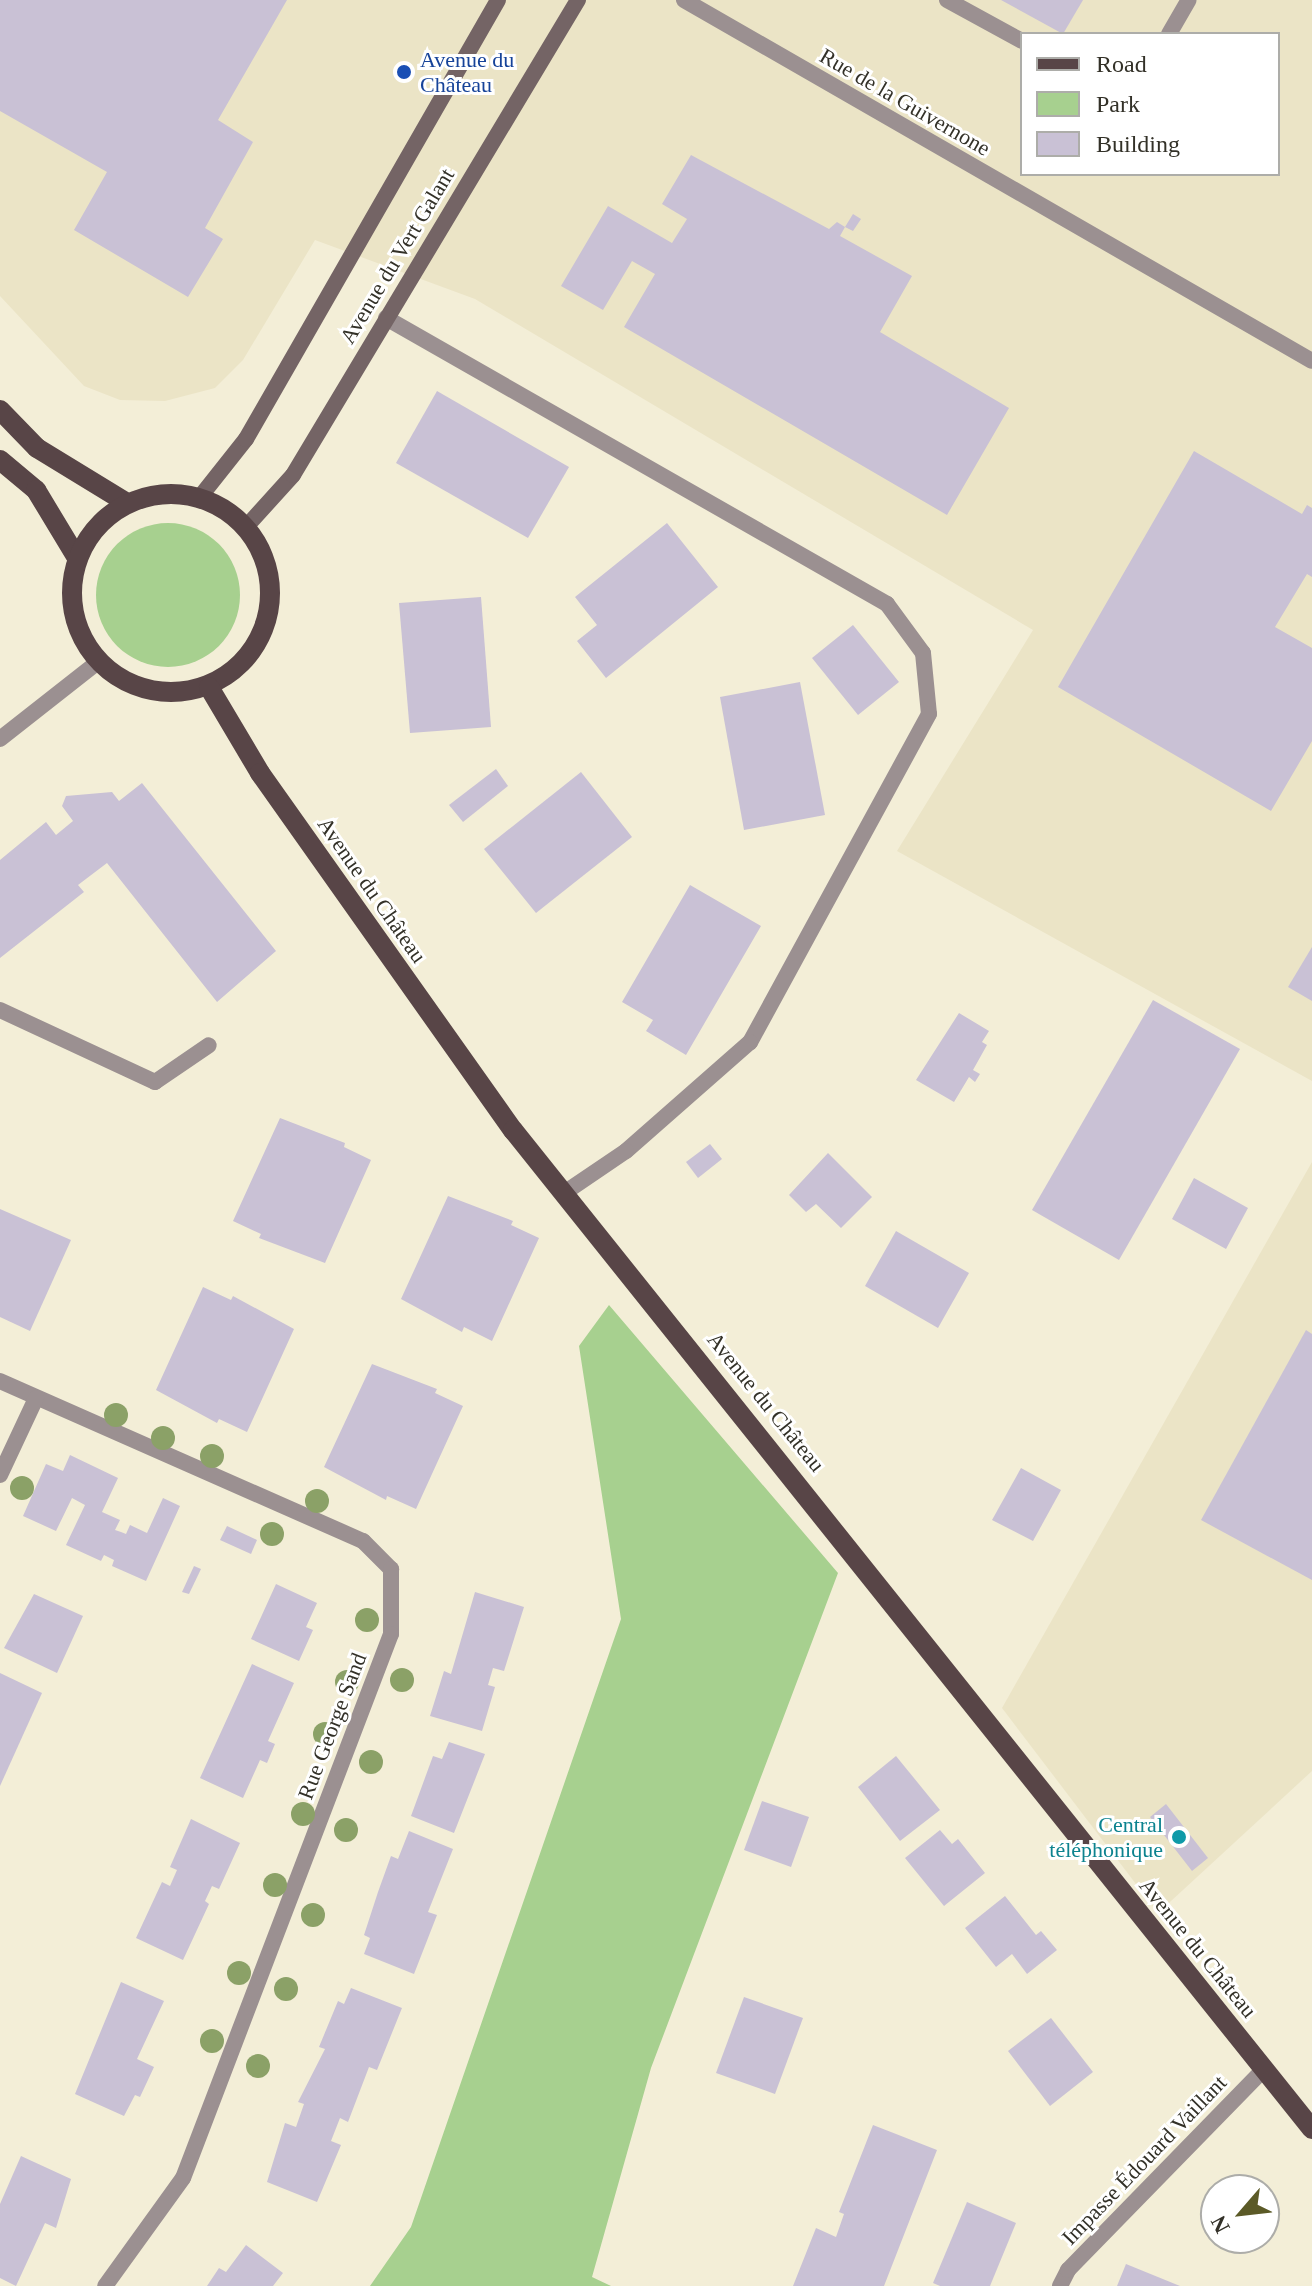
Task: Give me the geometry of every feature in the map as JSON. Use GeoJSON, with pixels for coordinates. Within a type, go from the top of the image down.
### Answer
{"type":"FeatureCollection","features":[{"type":"Feature","properties":{"kind":"main road"},"geometry":{"type":"LineString","coordinates":[[0,410],[48,457],[127,503]]}},
{"type":"Feature","properties":{"kind":"main road"},"geometry":{"type":"LineString","coordinates":[[0,460],[36,490],[77,558]]}},
{"type":"Feature","properties":{"kind":"main road"},"geometry":{"type":"LineString","coordinates":[[166,493],[200,497],[246,527],[261,548],[271,602],[262,636],[242,664],[209,687],[162,691],[126,683],[98,662],[77,627],[71,592],[77,558],[98,523],[127,503],[166,493]]}},
{"type":"Feature","properties":{"kind":"main road","name":"Avenue du Château"},"geometry":{"type":"LineString","coordinates":[[209,687],[260,773],[513,1130],[1312,2129]]}},
{"type":"Feature","properties":{"kind":"street","name":"Avenue du Vert Galant"},"geometry":{"type":"LineString","coordinates":[[200,497],[246,439],[498,0]]}},
{"type":"Feature","properties":{"kind":"street","name":"Avenue du Vert Galant"},"geometry":{"type":"LineString","coordinates":[[246,527],[293,475],[578,0]]}},
{"type":"Feature","properties":{"kind":"street","name":"Rue de la Guivernone"},"geometry":{"type":"LineString","coordinates":[[684,0],[1312,361]]}},
{"type":"Feature","properties":{"kind":"street"},"geometry":{"type":"LineString","coordinates":[[947,0],[1020,40]]}},
{"type":"Feature","properties":{"kind":"street"},"geometry":{"type":"LineString","coordinates":[[1170,32],[1189,0]]}},
{"type":"Feature","properties":{"kind":"street"},"geometry":{"type":"LineString","coordinates":[[386,318],[887,604],[923,653],[929,714],[750,1042],[626,1151],[564,1193]]}},
{"type":"Feature","properties":{"kind":"street"},"geometry":{"type":"LineString","coordinates":[[0,739],[98,662]]}},
{"type":"Feature","properties":{"kind":"street"},"geometry":{"type":"LineString","coordinates":[[0,1010],[155,1082],[209,1045]]}},
{"type":"Feature","properties":{"kind":"street","name":"Rue George Sand"},"geometry":{"type":"LineString","coordinates":[[0,1381],[363,1541],[391,1569],[391,1634],[183,2178],[105,2286]]}},
{"type":"Feature","properties":{"kind":"street"},"geometry":{"type":"LineString","coordinates":[[0,1475],[36,1398]]}},
{"type":"Feature","properties":{"kind":"street","name":"Impasse Édouard Vaillant"},"geometry":{"type":"LineString","coordinates":[[1060,2286],[1068,2270],[1264,2069]]}},
{"type":"Feature","properties":{"kind":"shaded area"},"geometry":{"type":"Polygon","coordinates":[[[0,0],[1312,0],[1312,1081],[897,851],[1033,630],[475,299],[315,240],[243,360],[215,388],[165,401],[120,400],[84,386],[0,296],[0,0]]]}},
{"type":"Feature","properties":{"kind":"shaded area"},"geometry":{"type":"Polygon","coordinates":[[[1312,1162],[1312,1771],[1158,1913],[1002,1708],[1312,1162]]]}},
{"type":"Feature","properties":{"kind":"green space"},"geometry":{"type":"Polygon","coordinates":[[[168,523],[195,529],[219,544],[234,568],[240,595],[234,622],[219,646],[195,661],[168,667],[141,661],[117,646],[102,622],[96,595],[102,568],[117,544],[141,529],[168,523]]]}},
{"type":"Feature","properties":{"kind":"green space"},"geometry":{"type":"Polygon","coordinates":[[[609,1305],[838,1573],[651,2068],[592,2277],[611,2286],[370,2286],[411,2227],[621,1619],[579,1346],[609,1305]]]}},
{"type":"Feature","properties":{"kind":"building"},"geometry":{"type":"Polygon","coordinates":[[[0,0],[287,0],[218,120],[253,142],[205,228],[223,239],[188,297],[74,230],[107,172],[0,111],[0,0]]]}},
{"type":"Feature","properties":{"kind":"building"},"geometry":{"type":"Polygon","coordinates":[[[1001,0],[1083,0],[1064,32],[1001,0]]]}},
{"type":"Feature","properties":{"kind":"building"},"geometry":{"type":"Polygon","coordinates":[[[691,155],[829,229],[837,222],[845,227],[840,236],[912,276],[880,332],[1009,408],[947,515],[624,327],[655,274],[632,261],[603,310],[561,286],[608,206],[672,243],[687,219],[662,204],[691,155]]]}},
{"type":"Feature","properties":{"kind":"building"},"geometry":{"type":"Polygon","coordinates":[[[853,214],[861,219],[853,231],[845,227],[853,214]]]}},
{"type":"Feature","properties":{"kind":"building"},"geometry":{"type":"Polygon","coordinates":[[[437,391],[569,467],[528,538],[396,463],[437,391]]]}},
{"type":"Feature","properties":{"kind":"building"},"geometry":{"type":"Polygon","coordinates":[[[1194,451],[1302,514],[1307,505],[1312,508],[1312,577],[1307,574],[1275,627],[1312,648],[1312,741],[1271,811],[1058,687],[1194,451]]]}},
{"type":"Feature","properties":{"kind":"building"},"geometry":{"type":"Polygon","coordinates":[[[667,523],[718,587],[606,678],[577,641],[597,625],[575,597],[667,523]]]}},
{"type":"Feature","properties":{"kind":"building"},"geometry":{"type":"Polygon","coordinates":[[[481,597],[491,727],[410,733],[399,603],[481,597]]]}},
{"type":"Feature","properties":{"kind":"building"},"geometry":{"type":"Polygon","coordinates":[[[853,625],[899,682],[858,715],[812,658],[853,625]]]}},
{"type":"Feature","properties":{"kind":"building"},"geometry":{"type":"Polygon","coordinates":[[[800,682],[825,815],[744,830],[720,697],[800,682]]]}},
{"type":"Feature","properties":{"kind":"building"},"geometry":{"type":"Polygon","coordinates":[[[496,769],[508,786],[463,822],[449,805],[496,769]]]}},
{"type":"Feature","properties":{"kind":"building"},"geometry":{"type":"Polygon","coordinates":[[[581,772],[632,837],[536,913],[484,849],[581,772]]]}},
{"type":"Feature","properties":{"kind":"building"},"geometry":{"type":"Polygon","coordinates":[[[142,783],[276,951],[217,1002],[107,863],[78,885],[84,892],[0,958],[0,860],[46,822],[56,835],[73,821],[62,806],[66,796],[112,792],[119,801],[142,783]]]}},
{"type":"Feature","properties":{"kind":"building"},"geometry":{"type":"Polygon","coordinates":[[[690,885],[761,926],[686,1055],[646,1031],[653,1020],[622,1002],[690,885]]]}},
{"type":"Feature","properties":{"kind":"building"},"geometry":{"type":"Polygon","coordinates":[[[1312,947],[1312,1001],[1288,987],[1312,947]]]}},
{"type":"Feature","properties":{"kind":"building"},"geometry":{"type":"Polygon","coordinates":[[[1153,1000],[1240,1049],[1119,1260],[1032,1210],[1153,1000]]]}},
{"type":"Feature","properties":{"kind":"building"},"geometry":{"type":"Polygon","coordinates":[[[959,1013],[989,1031],[982,1042],[987,1045],[973,1070],[980,1074],[975,1082],[969,1077],[954,1102],[916,1080],[959,1013]]]}},
{"type":"Feature","properties":{"kind":"building"},"geometry":{"type":"Polygon","coordinates":[[[280,1118],[345,1143],[344,1147],[371,1160],[325,1263],[259,1238],[261,1234],[233,1221],[280,1118]]]}},
{"type":"Feature","properties":{"kind":"building"},"geometry":{"type":"Polygon","coordinates":[[[710,1144],[722,1159],[698,1178],[686,1162],[710,1144]]]}},
{"type":"Feature","properties":{"kind":"building"},"geometry":{"type":"Polygon","coordinates":[[[828,1153],[872,1197],[841,1228],[816,1204],[806,1212],[789,1195],[828,1153]]]}},
{"type":"Feature","properties":{"kind":"building"},"geometry":{"type":"Polygon","coordinates":[[[1194,1178],[1248,1208],[1226,1249],[1172,1219],[1194,1178]]]}},
{"type":"Feature","properties":{"kind":"building"},"geometry":{"type":"Polygon","coordinates":[[[448,1196],[513,1221],[511,1225],[539,1238],[492,1341],[464,1327],[462,1332],[401,1299],[448,1196]]]}},
{"type":"Feature","properties":{"kind":"building"},"geometry":{"type":"Polygon","coordinates":[[[0,1209],[71,1240],[30,1331],[0,1317],[0,1209]]]}},
{"type":"Feature","properties":{"kind":"building"},"geometry":{"type":"Polygon","coordinates":[[[896,1231],[969,1273],[938,1328],[865,1286],[896,1231]]]}},
{"type":"Feature","properties":{"kind":"building"},"geometry":{"type":"Polygon","coordinates":[[[203,1287],[231,1300],[233,1296],[294,1329],[247,1432],[219,1419],[217,1423],[156,1390],[203,1287]]]}},
{"type":"Feature","properties":{"kind":"building"},"geometry":{"type":"Polygon","coordinates":[[[1306,1330],[1312,1334],[1312,1580],[1201,1520],[1306,1330]]]}},
{"type":"Feature","properties":{"kind":"building"},"geometry":{"type":"Polygon","coordinates":[[[372,1364],[437,1389],[435,1393],[463,1406],[416,1509],[387,1496],[386,1500],[324,1467],[372,1364]]]}},
{"type":"Feature","properties":{"kind":"building"},"geometry":{"type":"Polygon","coordinates":[[[70,1455],[118,1478],[102,1512],[120,1520],[115,1530],[126,1534],[130,1525],[147,1533],[163,1498],[180,1506],[146,1581],[112,1566],[114,1560],[104,1555],[101,1561],[66,1545],[85,1505],[72,1498],[56,1531],[23,1516],[46,1464],[63,1471],[70,1455]]]}},
{"type":"Feature","properties":{"kind":"building"},"geometry":{"type":"Polygon","coordinates":[[[1021,1468],[1061,1490],[1033,1541],[992,1520],[1021,1468]]]}},
{"type":"Feature","properties":{"kind":"building"},"geometry":{"type":"Polygon","coordinates":[[[227,1526],[257,1540],[251,1554],[220,1540],[227,1526]]]}},
{"type":"Feature","properties":{"kind":"building"},"geometry":{"type":"Polygon","coordinates":[[[194,1566],[201,1569],[189,1594],[182,1592],[194,1566]]]}},
{"type":"Feature","properties":{"kind":"building"},"geometry":{"type":"Polygon","coordinates":[[[276,1584],[317,1603],[306,1627],[313,1630],[299,1661],[251,1639],[276,1584]]]}},
{"type":"Feature","properties":{"kind":"building"},"geometry":{"type":"Polygon","coordinates":[[[475,1592],[524,1607],[504,1671],[493,1668],[488,1685],[495,1687],[482,1731],[430,1716],[444,1671],[451,1674],[475,1592]]]}},
{"type":"Feature","properties":{"kind":"building"},"geometry":{"type":"Polygon","coordinates":[[[34,1594],[83,1616],[57,1673],[4,1648],[34,1594]]]}},
{"type":"Feature","properties":{"kind":"building"},"geometry":{"type":"Polygon","coordinates":[[[252,1664],[294,1683],[268,1741],[275,1744],[267,1763],[260,1760],[243,1798],[200,1778],[252,1664]]]}},
{"type":"Feature","properties":{"kind":"building"},"geometry":{"type":"Polygon","coordinates":[[[0,1673],[42,1693],[0,1786],[0,1673]]]}},
{"type":"Feature","properties":{"kind":"building"},"geometry":{"type":"Polygon","coordinates":[[[449,1742],[485,1754],[454,1833],[411,1816],[433,1756],[442,1759],[449,1742]]]}},
{"type":"Feature","properties":{"kind":"building"},"geometry":{"type":"Polygon","coordinates":[[[896,1756],[940,1810],[900,1841],[858,1787],[896,1756]]]}},
{"type":"Feature","properties":{"kind":"building"},"geometry":{"type":"Polygon","coordinates":[[[762,1801],[809,1817],[791,1867],[744,1850],[762,1801]]]}},
{"type":"Feature","properties":{"kind":"building","name":"Central téléphonique"},"geometry":{"type":"Polygon","coordinates":[[[1166,1804],[1208,1858],[1192,1871],[1150,1817],[1166,1804]]]}},
{"type":"Feature","properties":{"kind":"building"},"geometry":{"type":"Polygon","coordinates":[[[191,1819],[240,1843],[219,1889],[212,1886],[205,1901],[209,1904],[183,1960],[136,1938],[162,1882],[170,1886],[177,1870],[170,1867],[191,1819]]]}},
{"type":"Feature","properties":{"kind":"building"},"geometry":{"type":"Polygon","coordinates":[[[940,1830],[952,1844],[958,1839],[985,1873],[944,1906],[905,1858],[940,1830]]]}},
{"type":"Feature","properties":{"kind":"building"},"geometry":{"type":"Polygon","coordinates":[[[409,1831],[453,1849],[428,1912],[437,1915],[414,1974],[364,1954],[370,1938],[364,1935],[391,1856],[398,1859],[409,1831]]]}},
{"type":"Feature","properties":{"kind":"building"},"geometry":{"type":"Polygon","coordinates":[[[1005,1896],[1036,1935],[1041,1931],[1057,1950],[1027,1974],[1012,1954],[996,1967],[965,1928],[1005,1896]]]}},
{"type":"Feature","properties":{"kind":"building"},"geometry":{"type":"Polygon","coordinates":[[[121,1982],[164,2001],[137,2059],[154,2067],[140,2097],[135,2095],[124,2116],[75,2094],[121,1982]]]}},
{"type":"Feature","properties":{"kind":"building"},"geometry":{"type":"Polygon","coordinates":[[[351,1988],[402,2008],[377,2070],[369,2067],[348,2122],[340,2118],[331,2141],[341,2145],[317,2202],[267,2182],[285,2123],[296,2127],[304,2104],[298,2102],[325,2049],[319,2047],[338,2001],[344,2004],[351,1988]]]}},
{"type":"Feature","properties":{"kind":"building"},"geometry":{"type":"Polygon","coordinates":[[[744,1997],[803,2018],[775,2094],[716,2073],[744,1997]]]}},
{"type":"Feature","properties":{"kind":"building"},"geometry":{"type":"Polygon","coordinates":[[[1051,2018],[1093,2072],[1050,2106],[1008,2051],[1051,2018]]]}},
{"type":"Feature","properties":{"kind":"building"},"geometry":{"type":"Polygon","coordinates":[[[873,2125],[937,2150],[884,2286],[793,2286],[816,2228],[836,2237],[844,2214],[839,2212],[873,2125]]]}},
{"type":"Feature","properties":{"kind":"building"},"geometry":{"type":"Polygon","coordinates":[[[21,2156],[71,2179],[56,2228],[45,2223],[16,2286],[0,2278],[0,2204],[21,2156]]]}},
{"type":"Feature","properties":{"kind":"building"},"geometry":{"type":"Polygon","coordinates":[[[967,2202],[1016,2223],[990,2286],[940,2286],[933,2283],[967,2202]]]}},
{"type":"Feature","properties":{"kind":"building"},"geometry":{"type":"Polygon","coordinates":[[[246,2245],[283,2273],[273,2286],[207,2286],[219,2268],[226,2272],[246,2245]]]}},
{"type":"Feature","properties":{"kind":"building"},"geometry":{"type":"Polygon","coordinates":[[[1126,2264],[1180,2286],[1117,2286],[1126,2264]]]}},
{"type":"Feature","properties":{"kind":"place","name":"Avenue du Château"},"geometry":{"type":"Point","coordinates":[404,72]}},
{"type":"Feature","properties":{"kind":"place","name":"Central téléphonique"},"geometry":{"type":"Point","coordinates":[1179,1837]}}]}
